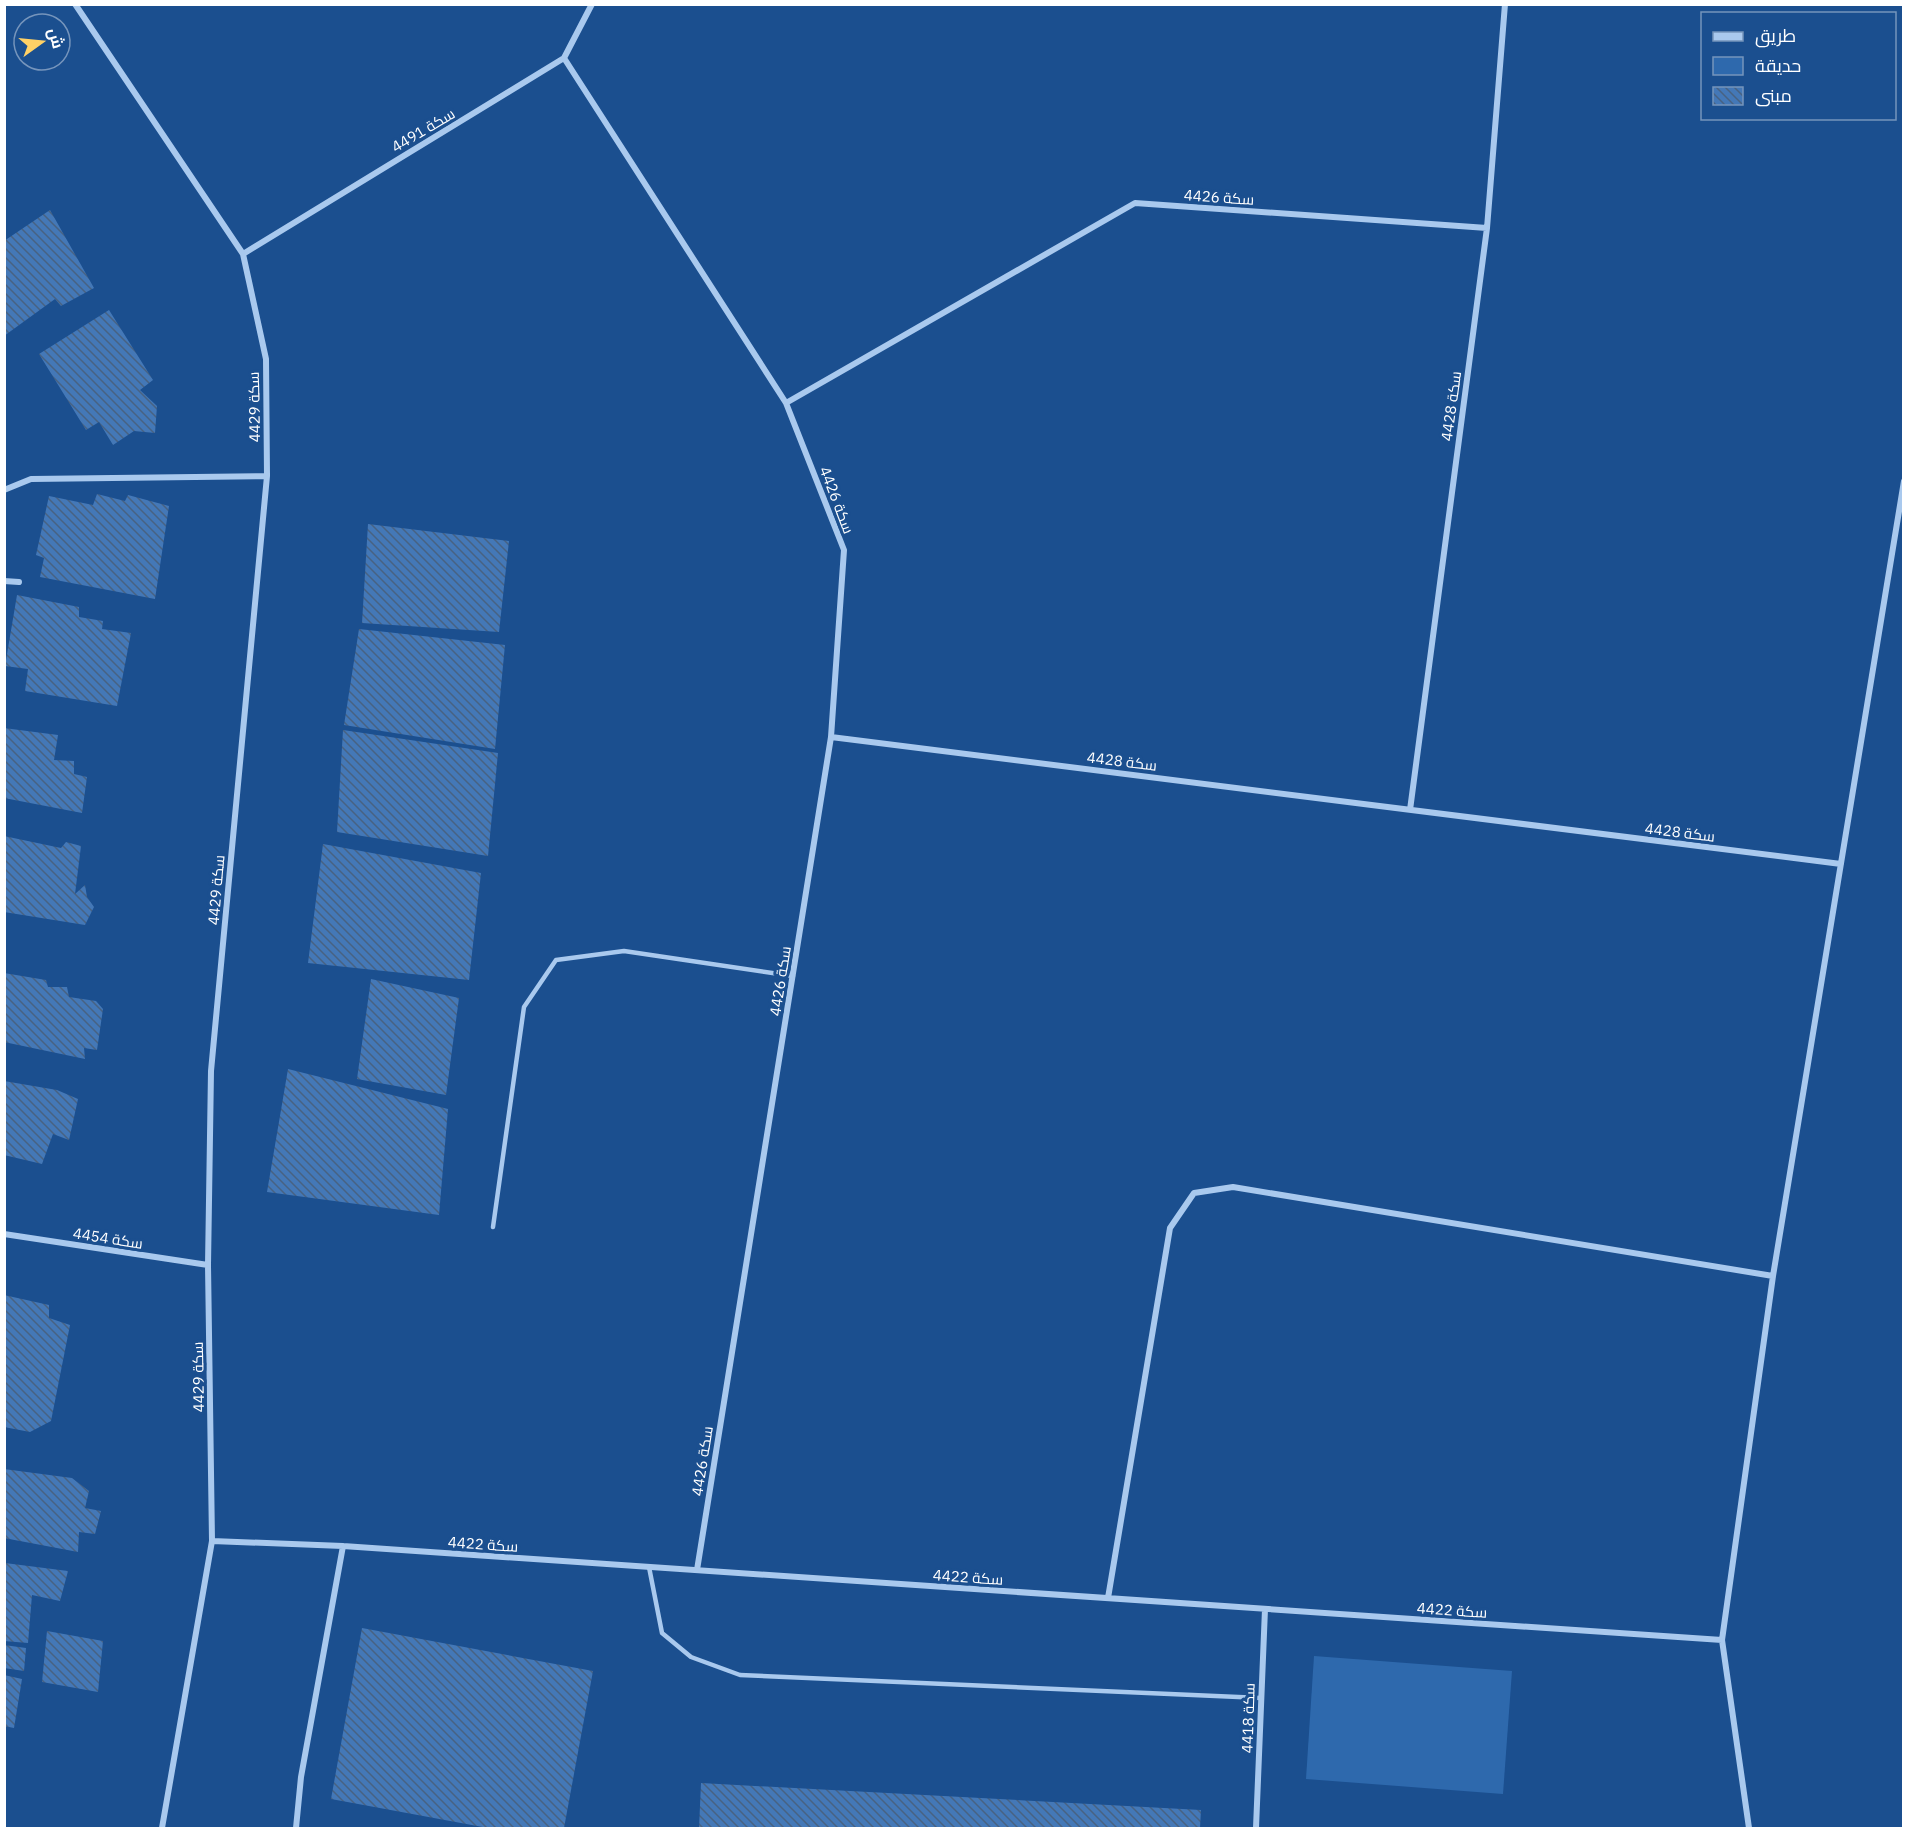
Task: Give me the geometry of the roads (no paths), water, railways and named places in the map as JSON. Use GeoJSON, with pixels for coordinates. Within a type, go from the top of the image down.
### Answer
{"type":"FeatureCollection","features":[{"type":"Feature","properties":{"kind":"street","name":"سكة 4429"},"geometry":{"type":"LineString","coordinates":[[75,4],[243,254],[266,359],[267,476],[211,1071],[208,1265],[212,1541],[162,1828]]}},
{"type":"Feature","properties":{"kind":"street"},"geometry":{"type":"LineString","coordinates":[[564,58],[592,4]]}},
{"type":"Feature","properties":{"kind":"street","name":"سكة 4428"},"geometry":{"type":"LineString","coordinates":[[1410,810],[1487,228],[1505,4]]}},
{"type":"Feature","properties":{"kind":"street","name":"سكة 4491"},"geometry":{"type":"LineString","coordinates":[[243,254],[564,58]]}},
{"type":"Feature","properties":{"kind":"street","name":"سكة 4426"},"geometry":{"type":"LineString","coordinates":[[564,58],[786,403],[844,550],[831,737],[697,1570]]}},
{"type":"Feature","properties":{"kind":"street","name":"سكة 4426"},"geometry":{"type":"LineString","coordinates":[[786,403],[1135,203],[1487,228]]}},
{"type":"Feature","properties":{"kind":"street"},"geometry":{"type":"LineString","coordinates":[[4,490],[32,479],[267,476]]}},
{"type":"Feature","properties":{"kind":"street"},"geometry":{"type":"LineString","coordinates":[[1749,1828],[1722,1640],[1773,1276],[1904,481]]}},
{"type":"Feature","properties":{"kind":"street"},"geometry":{"type":"LineString","coordinates":[[4,580],[19,582]]}},
{"type":"Feature","properties":{"kind":"street","name":"سكة 4428"},"geometry":{"type":"LineString","coordinates":[[831,737],[1841,864]]}},
{"type":"Feature","properties":{"kind":"street"},"geometry":{"type":"LineString","coordinates":[[1108,1598],[1170,1228],[1194,1193],[1233,1187],[1773,1276]]}},
{"type":"Feature","properties":{"kind":"street","name":"سكة 4454"},"geometry":{"type":"LineString","coordinates":[[4,1234],[208,1265]]}},
{"type":"Feature","properties":{"kind":"street","name":"سكة 4422"},"geometry":{"type":"LineString","coordinates":[[212,1541],[343,1546],[1722,1640]]}},
{"type":"Feature","properties":{"kind":"street"},"geometry":{"type":"LineString","coordinates":[[296,1828],[301,1777],[343,1546]]}},
{"type":"Feature","properties":{"kind":"street","name":"سكة 4418"},"geometry":{"type":"LineString","coordinates":[[1256,1828],[1265,1609]]}},
{"type":"Feature","properties":{"kind":"lane"},"geometry":{"type":"LineString","coordinates":[[493,1227],[524,1007],[556,960],[624,951],[793,976]]}},
{"type":"Feature","properties":{"kind":"lane"},"geometry":{"type":"LineString","coordinates":[[649,1567],[662,1633],[691,1657],[740,1676],[1261,1698]]}}]}
